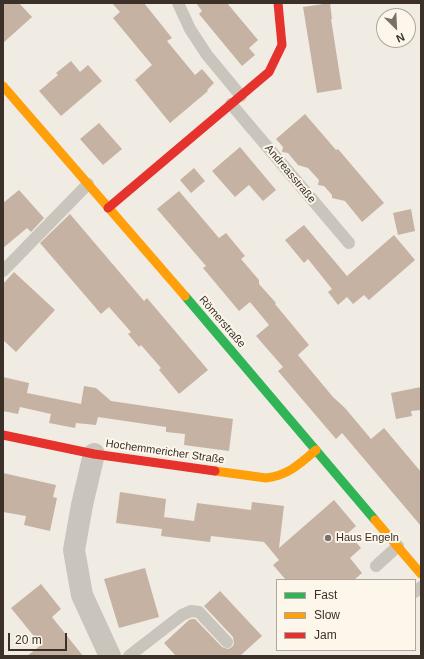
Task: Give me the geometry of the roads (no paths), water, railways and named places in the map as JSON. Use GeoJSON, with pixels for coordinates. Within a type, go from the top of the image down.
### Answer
{"type":"FeatureCollection","features":[{"type":"Feature","properties":{"kind":"street"},"geometry":{"type":"LineString","coordinates":[[108,208],[269,72],[282,45],[278,3]]}},
{"type":"Feature","properties":{"kind":"street","name":"Römerstraße"},"geometry":{"type":"LineString","coordinates":[[3,86],[421,574]]}},
{"type":"Feature","properties":{"kind":"street","name":"Hochemmericher Straße"},"geometry":{"type":"LineString","coordinates":[[3,435],[94,454],[266,478],[277,478],[288,474],[316,450]]}},
{"type":"Feature","properties":{"kind":"street"},"geometry":{"type":"LineString","coordinates":[[94,454],[82,504],[74,550],[82,595],[110,656]]}},
{"type":"Feature","properties":{"kind":"lane"},"geometry":{"type":"LineString","coordinates":[[178,3],[190,29],[207,55],[241,96]]}},
{"type":"Feature","properties":{"kind":"lane","name":"Andreasstraße"},"geometry":{"type":"LineString","coordinates":[[231,104],[349,243]]}},
{"type":"Feature","properties":{"kind":"lane"},"geometry":{"type":"LineString","coordinates":[[3,271],[88,184]]}},
{"type":"Feature","properties":{"kind":"lane"},"geometry":{"type":"LineString","coordinates":[[376,566],[398,546]]}},
{"type":"Feature","properties":{"kind":"lane"},"geometry":{"type":"LineString","coordinates":[[129,656],[182,615],[191,611],[199,612],[227,642]]}},
{"type":"Feature","properties":{"kind":"place","name":"Haus Engeln"},"geometry":{"type":"Point","coordinates":[328,538]}}]}
